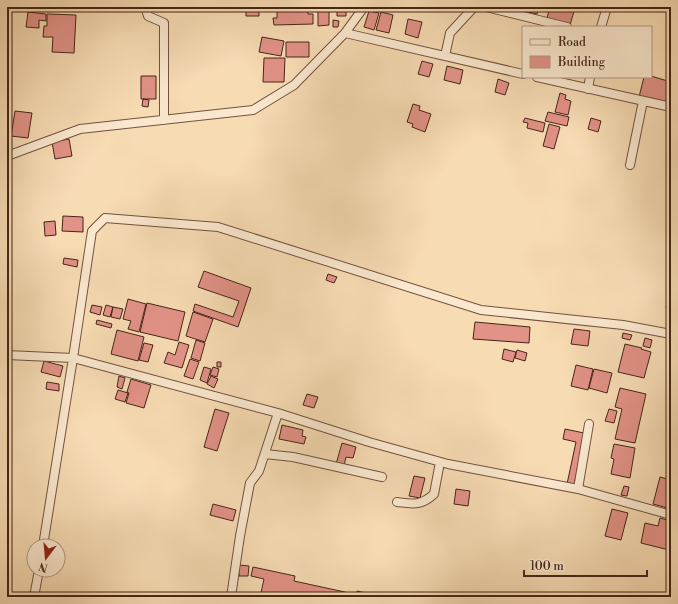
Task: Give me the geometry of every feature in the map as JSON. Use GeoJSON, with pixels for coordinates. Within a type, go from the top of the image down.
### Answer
{"type":"FeatureCollection","features":[{"type":"Feature","properties":{"kind":"street"},"geometry":{"type":"LineString","coordinates":[[145,7],[148,16],[164,23],[164,120]]}},
{"type":"Feature","properties":{"kind":"street"},"geometry":{"type":"LineString","coordinates":[[7,156],[80,129],[253,110],[294,84],[345,33],[364,7]]}},
{"type":"Feature","properties":{"kind":"street"},"geometry":{"type":"LineString","coordinates":[[445,56],[450,33],[474,7]]}},
{"type":"Feature","properties":{"kind":"street"},"geometry":{"type":"LineString","coordinates":[[601,26],[607,7]]}},
{"type":"Feature","properties":{"kind":"street"},"geometry":{"type":"LineString","coordinates":[[491,8],[563,26]]}},
{"type":"Feature","properties":{"kind":"street"},"geometry":{"type":"LineString","coordinates":[[345,33],[522,74]]}},
{"type":"Feature","properties":{"kind":"street"},"geometry":{"type":"LineString","coordinates":[[541,78],[671,107]]}},
{"type":"Feature","properties":{"kind":"street"},"geometry":{"type":"LineString","coordinates":[[588,89],[590,78]]}},
{"type":"Feature","properties":{"kind":"street"},"geometry":{"type":"LineString","coordinates":[[630,165],[643,101]]}},
{"type":"Feature","properties":{"kind":"street"},"geometry":{"type":"LineString","coordinates":[[44,538],[92,231],[105,218],[218,227],[480,310],[623,325],[671,334]]}},
{"type":"Feature","properties":{"kind":"street"},"geometry":{"type":"LineString","coordinates":[[7,354],[73,358],[278,413],[369,442],[440,462],[578,489],[671,515]]}},
{"type":"Feature","properties":{"kind":"street"},"geometry":{"type":"LineString","coordinates":[[231,597],[250,483],[259,471],[278,413]]}},
{"type":"Feature","properties":{"kind":"street"},"geometry":{"type":"LineString","coordinates":[[578,489],[590,424]]}},
{"type":"Feature","properties":{"kind":"street"},"geometry":{"type":"LineString","coordinates":[[265,454],[293,457],[382,477]]}},
{"type":"Feature","properties":{"kind":"street"},"geometry":{"type":"LineString","coordinates":[[397,502],[414,504],[423,502],[434,494],[440,462]]}},
{"type":"Feature","properties":{"kind":"street"},"geometry":{"type":"LineString","coordinates":[[34,597],[38,578]]}},
{"type":"Feature","properties":{"kind":"building"},"geometry":{"type":"Polygon","coordinates":[[[246,7],[259,7],[259,16],[246,16],[246,7]]]}},
{"type":"Feature","properties":{"kind":"building"},"geometry":{"type":"Polygon","coordinates":[[[277,7],[329,7],[329,25],[318,26],[318,10],[308,10],[308,14],[313,14],[313,24],[274,25],[273,18],[277,18],[277,7]]]}},
{"type":"Feature","properties":{"kind":"building"},"geometry":{"type":"Polygon","coordinates":[[[337,7],[346,7],[346,16],[337,16],[337,7]]]}},
{"type":"Feature","properties":{"kind":"building"},"geometry":{"type":"Polygon","coordinates":[[[516,7],[539,7],[537,14],[515,9],[516,7]]]}},
{"type":"Feature","properties":{"kind":"building"},"geometry":{"type":"Polygon","coordinates":[[[550,7],[575,8],[570,25],[547,18],[550,7]]]}},
{"type":"Feature","properties":{"kind":"building"},"geometry":{"type":"Polygon","coordinates":[[[369,11],[379,13],[374,30],[364,27],[369,11]]]}},
{"type":"Feature","properties":{"kind":"building"},"geometry":{"type":"Polygon","coordinates":[[[28,12],[46,14],[46,21],[39,20],[39,28],[26,27],[28,12]]]}},
{"type":"Feature","properties":{"kind":"building"},"geometry":{"type":"Polygon","coordinates":[[[381,12],[393,15],[389,33],[376,30],[381,12]]]}},
{"type":"Feature","properties":{"kind":"building"},"geometry":{"type":"Polygon","coordinates":[[[47,14],[76,15],[74,53],[52,52],[53,37],[43,37],[44,26],[47,26],[47,14]]]}},
{"type":"Feature","properties":{"kind":"building"},"geometry":{"type":"Polygon","coordinates":[[[408,19],[422,22],[418,38],[405,34],[408,19]]]}},
{"type":"Feature","properties":{"kind":"building"},"geometry":{"type":"Polygon","coordinates":[[[333,20],[339,21],[338,27],[333,27],[333,20]]]}},
{"type":"Feature","properties":{"kind":"building"},"geometry":{"type":"Polygon","coordinates":[[[262,37],[284,41],[281,56],[259,52],[262,37]]]}},
{"type":"Feature","properties":{"kind":"building"},"geometry":{"type":"Polygon","coordinates":[[[286,42],[309,42],[309,57],[286,57],[286,42]]]}},
{"type":"Feature","properties":{"kind":"building"},"geometry":{"type":"Polygon","coordinates":[[[264,58],[285,58],[284,82],[263,82],[264,58]]]}},
{"type":"Feature","properties":{"kind":"building"},"geometry":{"type":"Polygon","coordinates":[[[422,61],[433,64],[429,77],[418,74],[422,61]]]}},
{"type":"Feature","properties":{"kind":"building"},"geometry":{"type":"Polygon","coordinates":[[[447,66],[463,70],[460,84],[444,80],[447,66]]]}},
{"type":"Feature","properties":{"kind":"building"},"geometry":{"type":"Polygon","coordinates":[[[141,76],[156,76],[156,99],[141,99],[141,76]]]}},
{"type":"Feature","properties":{"kind":"building"},"geometry":{"type":"Polygon","coordinates":[[[652,76],[671,82],[671,106],[639,97],[644,78],[652,78],[652,76]]]}},
{"type":"Feature","properties":{"kind":"building"},"geometry":{"type":"Polygon","coordinates":[[[498,79],[509,83],[505,95],[495,92],[498,79]]]}},
{"type":"Feature","properties":{"kind":"building"},"geometry":{"type":"Polygon","coordinates":[[[560,93],[566,95],[565,99],[571,101],[568,115],[555,112],[560,93]]]}},
{"type":"Feature","properties":{"kind":"building"},"geometry":{"type":"Polygon","coordinates":[[[143,99],[149,100],[148,107],[142,106],[143,99]]]}},
{"type":"Feature","properties":{"kind":"building"},"geometry":{"type":"Polygon","coordinates":[[[413,104],[420,106],[419,110],[431,114],[425,132],[412,127],[413,124],[407,122],[413,104]]]}},
{"type":"Feature","properties":{"kind":"building"},"geometry":{"type":"Polygon","coordinates":[[[15,111],[32,113],[28,138],[11,136],[15,111]]]}},
{"type":"Feature","properties":{"kind":"building"},"geometry":{"type":"Polygon","coordinates":[[[548,112],[569,117],[567,126],[545,121],[548,112]]]}},
{"type":"Feature","properties":{"kind":"building"},"geometry":{"type":"Polygon","coordinates":[[[525,118],[545,123],[543,132],[527,128],[528,123],[523,122],[525,118]]]}},
{"type":"Feature","properties":{"kind":"building"},"geometry":{"type":"Polygon","coordinates":[[[591,118],[601,121],[598,132],[588,129],[591,118]]]}},
{"type":"Feature","properties":{"kind":"building"},"geometry":{"type":"Polygon","coordinates":[[[549,124],[560,127],[554,149],[543,146],[549,124]]]}},
{"type":"Feature","properties":{"kind":"building"},"geometry":{"type":"Polygon","coordinates":[[[69,139],[72,156],[55,159],[52,142],[69,139]]]}},
{"type":"Feature","properties":{"kind":"building"},"geometry":{"type":"Polygon","coordinates":[[[63,216],[83,217],[83,232],[62,231],[63,216]]]}},
{"type":"Feature","properties":{"kind":"building"},"geometry":{"type":"Polygon","coordinates":[[[55,221],[56,235],[45,236],[44,222],[55,221]]]}},
{"type":"Feature","properties":{"kind":"building"},"geometry":{"type":"Polygon","coordinates":[[[64,258],[78,260],[77,267],[63,264],[64,258]]]}},
{"type":"Feature","properties":{"kind":"building"},"geometry":{"type":"Polygon","coordinates":[[[204,271],[251,288],[238,327],[193,311],[195,304],[233,317],[239,301],[198,287],[204,271]]]}},
{"type":"Feature","properties":{"kind":"building"},"geometry":{"type":"Polygon","coordinates":[[[328,274],[337,277],[334,283],[326,280],[328,274]]]}},
{"type":"Feature","properties":{"kind":"building"},"geometry":{"type":"Polygon","coordinates":[[[671,288],[671,309],[666,308],[671,288]]]}},
{"type":"Feature","properties":{"kind":"building"},"geometry":{"type":"Polygon","coordinates":[[[128,299],[146,304],[139,332],[128,329],[131,321],[123,319],[128,299]]]}},
{"type":"Feature","properties":{"kind":"building"},"geometry":{"type":"Polygon","coordinates":[[[147,303],[185,312],[178,341],[140,332],[147,303]]]}},
{"type":"Feature","properties":{"kind":"building"},"geometry":{"type":"Polygon","coordinates":[[[92,305],[102,307],[100,315],[90,312],[92,305]]]}},
{"type":"Feature","properties":{"kind":"building"},"geometry":{"type":"Polygon","coordinates":[[[106,305],[113,307],[110,317],[103,315],[106,305]]]}},
{"type":"Feature","properties":{"kind":"building"},"geometry":{"type":"Polygon","coordinates":[[[113,307],[123,309],[120,319],[111,317],[113,307]]]}},
{"type":"Feature","properties":{"kind":"building"},"geometry":{"type":"Polygon","coordinates":[[[669,310],[671,310],[671,317],[668,317],[669,310]]]}},
{"type":"Feature","properties":{"kind":"building"},"geometry":{"type":"Polygon","coordinates":[[[193,312],[213,319],[205,342],[186,336],[193,312]]]}},
{"type":"Feature","properties":{"kind":"building"},"geometry":{"type":"Polygon","coordinates":[[[97,320],[112,324],[111,328],[96,324],[97,320]]]}},
{"type":"Feature","properties":{"kind":"building"},"geometry":{"type":"Polygon","coordinates":[[[475,322],[530,327],[529,343],[473,339],[475,322]]]}},
{"type":"Feature","properties":{"kind":"building"},"geometry":{"type":"Polygon","coordinates":[[[574,329],[590,331],[588,346],[571,344],[574,329]]]}},
{"type":"Feature","properties":{"kind":"building"},"geometry":{"type":"Polygon","coordinates":[[[117,330],[144,337],[138,361],[111,354],[117,330]]]}},
{"type":"Feature","properties":{"kind":"building"},"geometry":{"type":"Polygon","coordinates":[[[623,333],[632,335],[630,340],[622,338],[623,333]]]}},
{"type":"Feature","properties":{"kind":"building"},"geometry":{"type":"Polygon","coordinates":[[[645,338],[652,340],[650,348],[643,346],[645,338]]]}},
{"type":"Feature","properties":{"kind":"building"},"geometry":{"type":"Polygon","coordinates":[[[196,340],[205,343],[200,361],[191,358],[196,340]]]}},
{"type":"Feature","properties":{"kind":"building"},"geometry":{"type":"Polygon","coordinates":[[[179,342],[189,345],[182,368],[164,363],[168,352],[175,355],[179,342]]]}},
{"type":"Feature","properties":{"kind":"building"},"geometry":{"type":"Polygon","coordinates":[[[144,343],[153,345],[148,362],[139,360],[144,343]]]}},
{"type":"Feature","properties":{"kind":"building"},"geometry":{"type":"Polygon","coordinates":[[[625,344],[651,352],[644,378],[618,372],[625,344]]]}},
{"type":"Feature","properties":{"kind":"building"},"geometry":{"type":"Polygon","coordinates":[[[504,349],[516,352],[513,362],[502,359],[504,349]]]}},
{"type":"Feature","properties":{"kind":"building"},"geometry":{"type":"Polygon","coordinates":[[[517,350],[527,353],[525,361],[515,358],[517,350]]]}},
{"type":"Feature","properties":{"kind":"building"},"geometry":{"type":"Polygon","coordinates":[[[190,359],[199,362],[193,379],[184,376],[190,359]]]}},
{"type":"Feature","properties":{"kind":"building"},"geometry":{"type":"Polygon","coordinates":[[[44,361],[63,366],[60,377],[41,372],[44,361]]]}},
{"type":"Feature","properties":{"kind":"building"},"geometry":{"type":"Polygon","coordinates":[[[217,362],[221,362],[221,367],[217,367],[217,362]]]}},
{"type":"Feature","properties":{"kind":"building"},"geometry":{"type":"Polygon","coordinates":[[[576,365],[593,369],[588,390],[571,386],[576,365]]]}},
{"type":"Feature","properties":{"kind":"building"},"geometry":{"type":"Polygon","coordinates":[[[204,367],[211,369],[207,383],[200,380],[204,367]]]}},
{"type":"Feature","properties":{"kind":"building"},"geometry":{"type":"Polygon","coordinates":[[[213,367],[219,369],[217,377],[210,375],[213,367]]]}},
{"type":"Feature","properties":{"kind":"building"},"geometry":{"type":"Polygon","coordinates":[[[594,369],[612,373],[607,393],[589,388],[594,369]]]}},
{"type":"Feature","properties":{"kind":"building"},"geometry":{"type":"Polygon","coordinates":[[[119,376],[125,378],[122,389],[117,387],[119,376]]]}},
{"type":"Feature","properties":{"kind":"building"},"geometry":{"type":"Polygon","coordinates":[[[211,376],[218,379],[214,388],[207,384],[211,376]]]}},
{"type":"Feature","properties":{"kind":"building"},"geometry":{"type":"Polygon","coordinates":[[[131,379],[151,385],[144,408],[126,403],[129,393],[127,392],[131,379]]]}},
{"type":"Feature","properties":{"kind":"building"},"geometry":{"type":"Polygon","coordinates":[[[47,382],[59,384],[59,391],[46,389],[47,382]]]}},
{"type":"Feature","properties":{"kind":"building"},"geometry":{"type":"Polygon","coordinates":[[[620,388],[646,394],[635,443],[615,439],[622,409],[615,407],[620,388]]]}},
{"type":"Feature","properties":{"kind":"building"},"geometry":{"type":"Polygon","coordinates":[[[118,390],[128,393],[125,402],[115,399],[118,390]]]}},
{"type":"Feature","properties":{"kind":"building"},"geometry":{"type":"Polygon","coordinates":[[[307,394],[318,397],[314,408],[303,405],[307,394]]]}},
{"type":"Feature","properties":{"kind":"building"},"geometry":{"type":"Polygon","coordinates":[[[215,409],[229,413],[217,451],[204,447],[215,409]]]}},
{"type":"Feature","properties":{"kind":"building"},"geometry":{"type":"Polygon","coordinates":[[[609,409],[617,411],[614,423],[605,421],[609,409]]]}},
{"type":"Feature","properties":{"kind":"building"},"geometry":{"type":"Polygon","coordinates":[[[7,425],[10,426],[7,439],[7,425]]]}},
{"type":"Feature","properties":{"kind":"building"},"geometry":{"type":"Polygon","coordinates":[[[282,425],[303,430],[302,436],[306,437],[304,444],[279,439],[282,425]]]}},
{"type":"Feature","properties":{"kind":"building"},"geometry":{"type":"Polygon","coordinates":[[[565,429],[584,433],[574,486],[567,484],[576,442],[563,439],[565,429]]]}},
{"type":"Feature","properties":{"kind":"building"},"geometry":{"type":"Polygon","coordinates":[[[342,443],[356,447],[353,458],[346,457],[344,466],[336,464],[342,443]]]}},
{"type":"Feature","properties":{"kind":"building"},"geometry":{"type":"Polygon","coordinates":[[[614,444],[635,448],[630,478],[611,474],[614,459],[611,458],[614,444]]]}},
{"type":"Feature","properties":{"kind":"building"},"geometry":{"type":"Polygon","coordinates":[[[7,450],[11,451],[9,462],[7,462],[7,450]]]}},
{"type":"Feature","properties":{"kind":"building"},"geometry":{"type":"Polygon","coordinates":[[[414,476],[425,478],[420,498],[409,496],[414,476]]]}},
{"type":"Feature","properties":{"kind":"building"},"geometry":{"type":"Polygon","coordinates":[[[660,477],[671,480],[671,509],[653,504],[660,477]]]}},
{"type":"Feature","properties":{"kind":"building"},"geometry":{"type":"Polygon","coordinates":[[[624,486],[629,487],[627,496],[621,495],[624,486]]]}},
{"type":"Feature","properties":{"kind":"building"},"geometry":{"type":"Polygon","coordinates":[[[456,489],[470,491],[468,506],[454,504],[456,489]]]}},
{"type":"Feature","properties":{"kind":"building"},"geometry":{"type":"Polygon","coordinates":[[[213,504],[236,510],[233,521],[210,515],[213,504]]]}},
{"type":"Feature","properties":{"kind":"building"},"geometry":{"type":"Polygon","coordinates":[[[612,509],[628,513],[621,540],[605,536],[612,509]]]}},
{"type":"Feature","properties":{"kind":"building"},"geometry":{"type":"Polygon","coordinates":[[[660,518],[671,521],[671,543],[669,550],[641,543],[645,523],[658,526],[660,518]]]}},
{"type":"Feature","properties":{"kind":"building"},"geometry":{"type":"Polygon","coordinates":[[[239,565],[249,566],[248,576],[239,576],[239,565]]]}},
{"type":"Feature","properties":{"kind":"building"},"geometry":{"type":"Polygon","coordinates":[[[253,567],[295,576],[294,581],[354,594],[353,597],[260,597],[264,579],[251,576],[253,567]]]}},
{"type":"Feature","properties":{"kind":"building"},"geometry":{"type":"Polygon","coordinates":[[[357,591],[366,593],[365,597],[356,597],[357,591]]]}}]}
